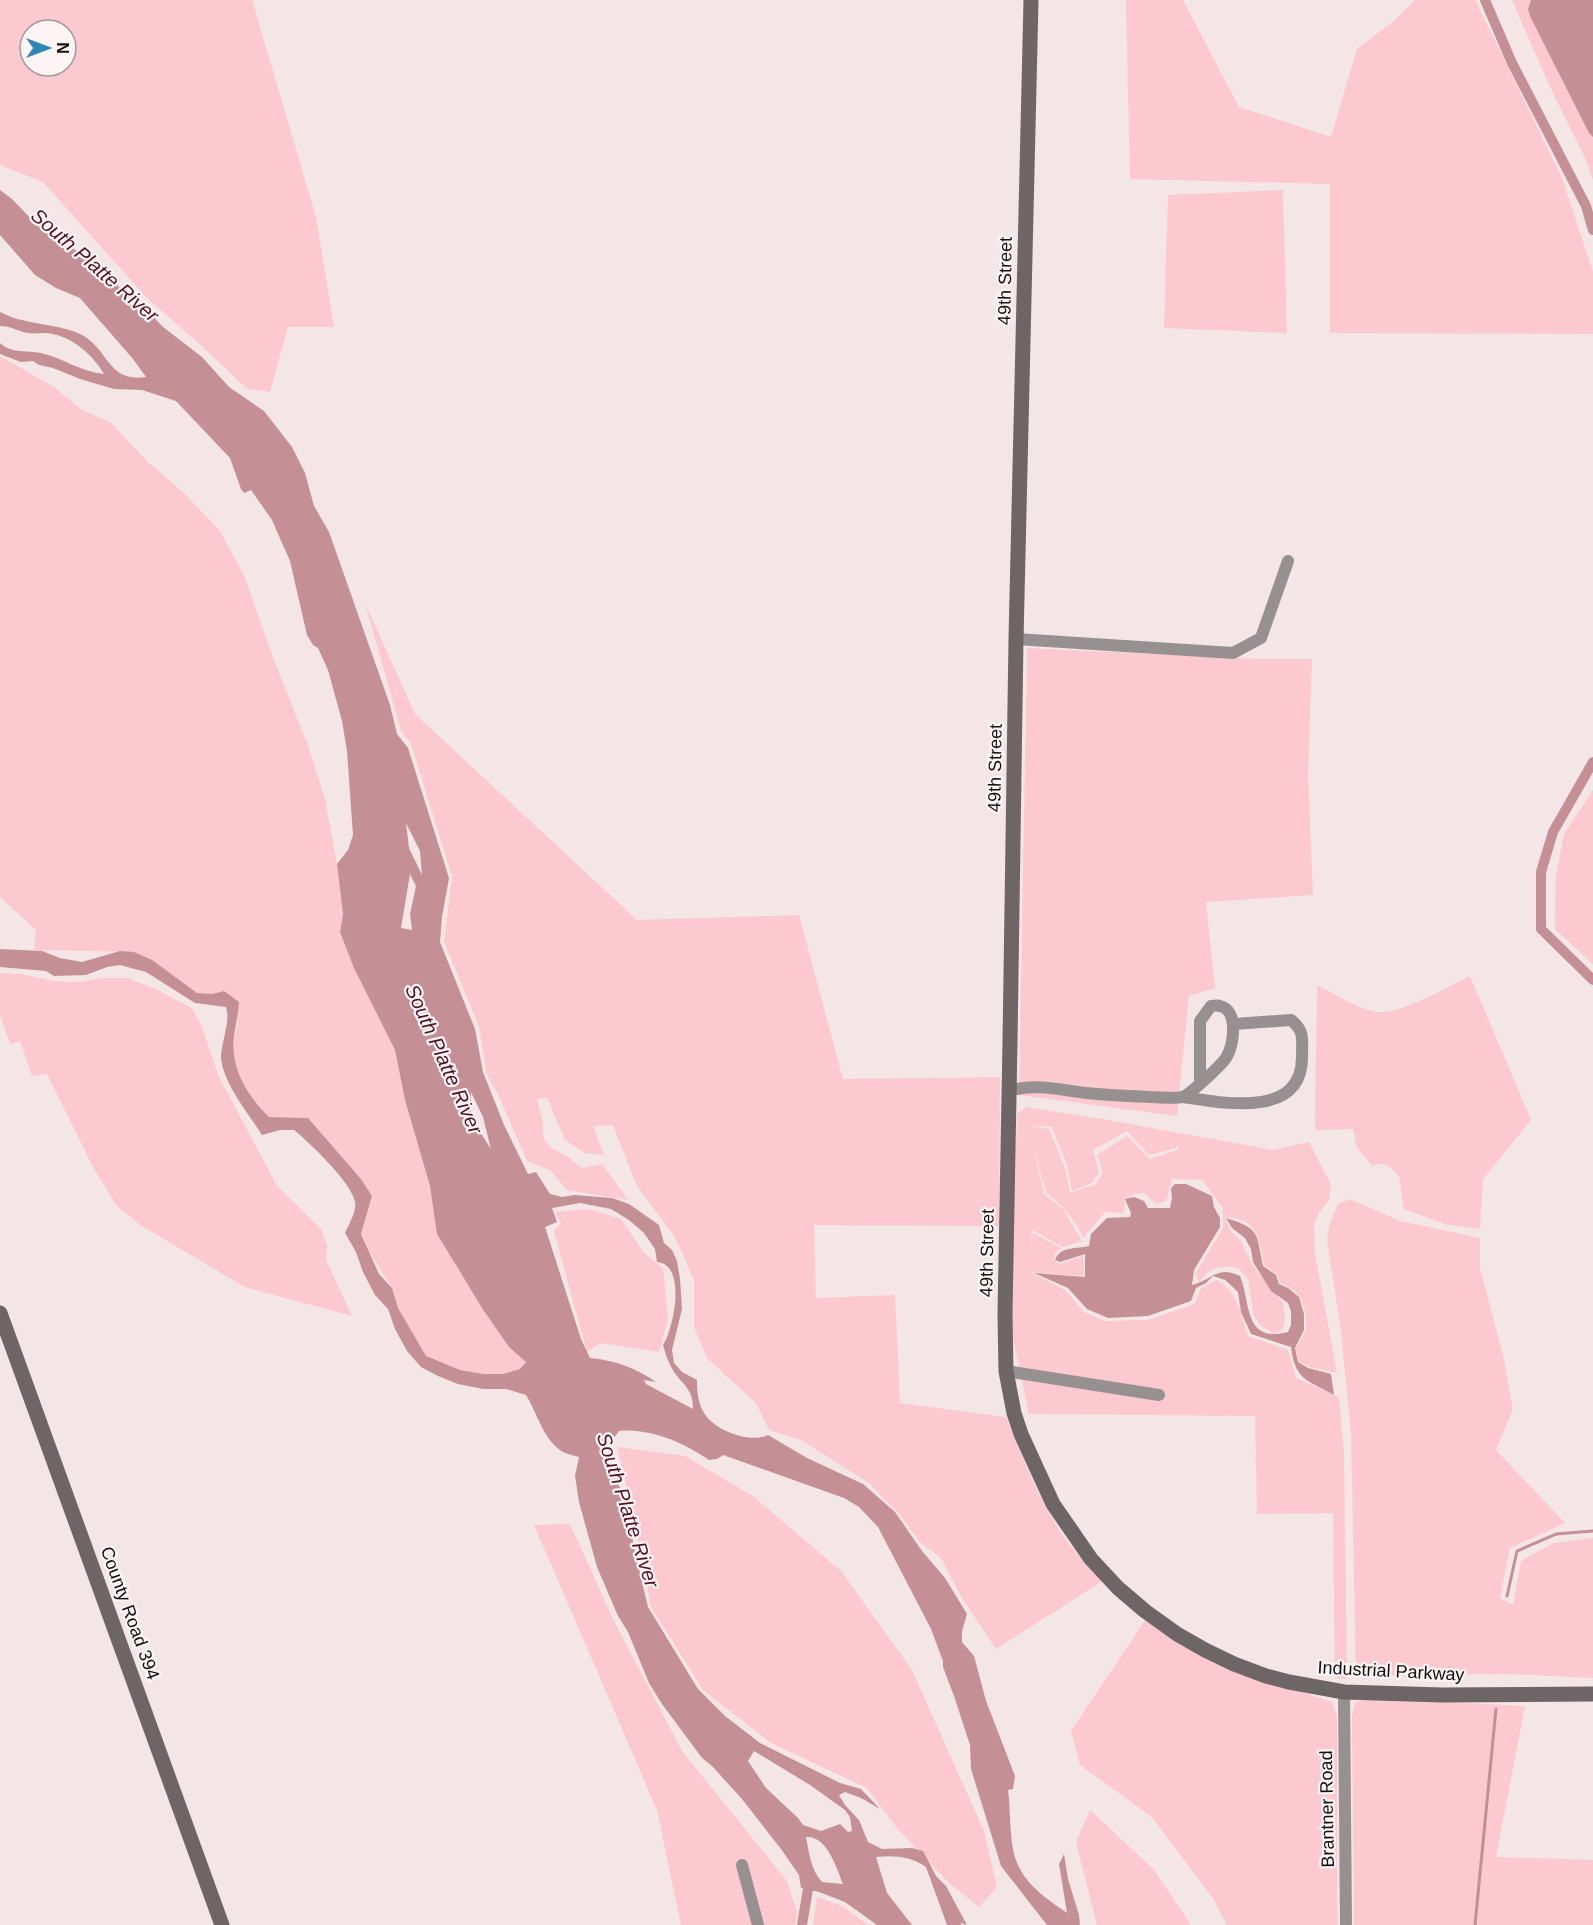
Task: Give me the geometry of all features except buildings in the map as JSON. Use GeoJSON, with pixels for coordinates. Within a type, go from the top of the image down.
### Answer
{"type":"FeatureCollection","features":[{"type":"Feature","properties":{"kind":"street","name":"49th Street"},"geometry":{"type":"LineString","coordinates":[[1031,0],[1016,639],[1006,1371],[1014,1413],[1024,1443],[1053,1504],[1065,1523]]}},
{"type":"Feature","properties":{"kind":"street"},"geometry":{"type":"LineString","coordinates":[[1016,639],[1233,653],[1261,638],[1288,561]]}},
{"type":"Feature","properties":{"kind":"street"},"geometry":{"type":"LineString","coordinates":[[1183,1097],[1200,1084],[1226,1059],[1231,1048],[1234,1024],[1229,1012],[1222,1006],[1211,1006],[1200,1021],[1200,1084]]}},
{"type":"Feature","properties":{"kind":"street"},"geometry":{"type":"LineString","coordinates":[[1010,1091],[1019,1088],[1050,1087],[1110,1095],[1183,1097],[1223,1103],[1269,1101],[1282,1097],[1296,1081],[1302,1063],[1302,1030],[1291,1020],[1234,1024]]}},
{"type":"Feature","properties":{"kind":"street","name":"County Road 394"},"geometry":{"type":"LineString","coordinates":[[0,1313],[222,1925]]}},
{"type":"Feature","properties":{"kind":"street"},"geometry":{"type":"LineString","coordinates":[[1006,1371],[1160,1395]]}},
{"type":"Feature","properties":{"kind":"street","name":"Industrial Parkway"},"geometry":{"type":"LineString","coordinates":[[1065,1523],[1090,1559],[1118,1588],[1145,1611],[1177,1634],[1215,1655],[1266,1676],[1314,1688],[1344,1692],[1442,1695],[1593,1694]]}},
{"type":"Feature","properties":{"kind":"street","name":"Brantner Road"},"geometry":{"type":"LineString","coordinates":[[1344,1692],[1346,1925]]}},
{"type":"Feature","properties":{"kind":"street"},"geometry":{"type":"LineString","coordinates":[[742,1865],[758,1925]]}},
{"type":"Feature","properties":{"kind":"shaded area"},"geometry":{"type":"Polygon","coordinates":[[[0,0],[252,0],[316,217],[334,327],[288,327],[270,392],[246,388],[147,298],[43,182],[0,165],[0,0]]]}},
{"type":"Feature","properties":{"kind":"shaded area"},"geometry":{"type":"Polygon","coordinates":[[[1126,0],[1183,0],[1239,107],[1331,137],[1357,49],[1395,20],[1415,0],[1475,0],[1562,178],[1593,272],[1593,334],[1330,333],[1330,184],[1130,179],[1126,0]]]}},
{"type":"Feature","properties":{"kind":"shaded area"},"geometry":{"type":"Polygon","coordinates":[[[1512,0],[1593,0],[1593,180],[1586,160],[1551,89],[1512,0]]]}},
{"type":"Feature","properties":{"kind":"shaded area"},"geometry":{"type":"Polygon","coordinates":[[[1283,190],[1287,333],[1164,328],[1168,195],[1283,190]]]}},
{"type":"Feature","properties":{"kind":"shaded area"},"geometry":{"type":"Polygon","coordinates":[[[0,356],[54,387],[82,410],[110,422],[219,530],[244,575],[272,655],[308,746],[325,799],[343,912],[340,932],[395,1050],[405,1100],[430,1186],[527,1361],[520,1369],[503,1374],[484,1374],[460,1370],[426,1357],[398,1308],[392,1288],[368,1249],[362,1233],[372,1196],[361,1179],[308,1118],[269,1117],[254,1100],[238,1072],[234,1039],[238,1020],[224,991],[212,994],[197,993],[134,952],[34,950],[36,930],[0,897],[0,356]]]}},
{"type":"Feature","properties":{"kind":"shaded area"},"geometry":{"type":"Polygon","coordinates":[[[365,603],[415,714],[637,920],[799,915],[843,1079],[1000,1077],[999,1226],[814,1225],[816,1298],[895,1295],[900,1403],[1006,1417],[1044,1504],[1064,1538],[1104,1580],[996,1649],[962,1598],[941,1558],[920,1542],[900,1515],[869,1483],[801,1440],[769,1430],[756,1403],[707,1358],[694,1327],[694,1280],[675,1237],[637,1186],[613,1125],[593,1126],[604,1155],[585,1153],[565,1140],[547,1097],[537,1100],[543,1122],[543,1138],[551,1148],[582,1168],[602,1164],[628,1200],[567,1190],[550,1170],[527,1161],[498,1094],[487,1075],[479,1026],[444,942],[452,876],[411,744],[401,730],[365,603]]]}},
{"type":"Feature","properties":{"kind":"shaded area"},"geometry":{"type":"Polygon","coordinates":[[[1027,648],[1257,659],[1312,659],[1308,774],[1313,895],[1206,902],[1215,988],[1189,996],[1177,1116],[1019,1095],[1027,648]]]}},
{"type":"Feature","properties":{"kind":"shaded area"},"geometry":{"type":"Polygon","coordinates":[[[1593,790],[1593,964],[1555,929],[1556,876],[1564,834],[1593,790]]]}},
{"type":"Feature","properties":{"kind":"shaded area"},"geometry":{"type":"Polygon","coordinates":[[[0,973],[20,974],[54,981],[79,982],[101,978],[127,978],[156,989],[193,1009],[202,1027],[219,1077],[277,1186],[321,1229],[327,1245],[326,1260],[352,1316],[245,1287],[140,1225],[117,1206],[94,1169],[47,1074],[32,1076],[20,1041],[10,1044],[0,1015],[0,973]]]}},
{"type":"Feature","properties":{"kind":"shaded area"},"geometry":{"type":"Polygon","coordinates":[[[1470,976],[1531,1120],[1483,1179],[1480,1229],[1445,1224],[1404,1209],[1399,1176],[1384,1165],[1373,1166],[1357,1148],[1353,1129],[1315,1130],[1317,985],[1361,1007],[1376,1012],[1385,1012],[1410,1005],[1470,976]]]}},
{"type":"Feature","properties":{"kind":"shaded area"},"geometry":{"type":"Polygon","coordinates":[[[1026,1107],[1273,1150],[1309,1142],[1331,1185],[1329,1200],[1314,1224],[1315,1253],[1337,1373],[1299,1362],[1296,1348],[1306,1331],[1306,1314],[1300,1296],[1291,1288],[1280,1283],[1277,1274],[1264,1265],[1258,1238],[1251,1226],[1245,1222],[1225,1217],[1230,1230],[1241,1241],[1253,1266],[1283,1303],[1285,1319],[1283,1328],[1275,1334],[1261,1326],[1254,1316],[1248,1279],[1238,1268],[1216,1268],[1207,1273],[1199,1283],[1196,1273],[1223,1228],[1223,1208],[1202,1180],[1172,1179],[1166,1201],[1156,1204],[1144,1193],[1134,1194],[1125,1199],[1124,1213],[1105,1212],[1083,1238],[1077,1225],[1064,1208],[1046,1192],[1033,1146],[1044,1194],[1063,1209],[1082,1241],[1063,1247],[1032,1230],[1030,1257],[1033,1233],[1061,1248],[1055,1253],[1053,1260],[1060,1264],[1083,1256],[1084,1276],[1030,1272],[1065,1290],[1084,1312],[1105,1321],[1148,1320],[1195,1304],[1201,1288],[1216,1280],[1229,1289],[1234,1296],[1248,1336],[1288,1350],[1296,1378],[1339,1397],[1344,1453],[1347,1679],[1335,1678],[1333,1513],[1257,1514],[1255,1416],[1029,1414],[1011,1329],[1017,1114],[1026,1107]],[[1028,1126],[1049,1129],[1065,1168],[1070,1193],[1096,1184],[1103,1173],[1097,1155],[1127,1136],[1150,1159],[1177,1150],[1181,1141],[1176,1148],[1149,1155],[1127,1131],[1093,1150],[1099,1172],[1092,1183],[1072,1191],[1067,1165],[1052,1127],[1028,1126]]]}},
{"type":"Feature","properties":{"kind":"shaded area"},"geometry":{"type":"Polygon","coordinates":[[[1350,1199],[1400,1221],[1480,1238],[1480,1268],[1503,1355],[1513,1409],[1496,1450],[1565,1523],[1510,1548],[1500,1598],[1513,1605],[1521,1561],[1554,1543],[1593,1538],[1593,1678],[1506,1674],[1356,1676],[1351,1434],[1341,1331],[1327,1240],[1329,1226],[1338,1204],[1350,1199]]]}},
{"type":"Feature","properties":{"kind":"shaded area"},"geometry":{"type":"Polygon","coordinates":[[[589,1209],[621,1219],[644,1253],[663,1268],[668,1319],[659,1352],[601,1343],[587,1352],[554,1231],[561,1223],[555,1212],[589,1209]]]}},
{"type":"Feature","properties":{"kind":"shaded area"},"geometry":{"type":"Polygon","coordinates":[[[617,1447],[685,1456],[753,1496],[841,1571],[912,1670],[984,1831],[997,1887],[979,1907],[949,1883],[897,1828],[867,1788],[771,1743],[703,1690],[651,1607],[632,1508],[617,1447]]]}},
{"type":"Feature","properties":{"kind":"shaded area"},"geometry":{"type":"Polygon","coordinates":[[[570,1524],[613,1619],[682,1751],[787,1881],[797,1912],[795,1925],[681,1925],[657,1810],[534,1525],[570,1524]]]}},
{"type":"Feature","properties":{"kind":"shaded area"},"geometry":{"type":"Polygon","coordinates":[[[1146,1619],[1218,1664],[1332,1702],[1337,1717],[1338,1925],[1227,1925],[1214,1900],[1152,1817],[1080,1765],[1071,1731],[1146,1619]]]}},
{"type":"Feature","properties":{"kind":"shaded area"},"geometry":{"type":"Polygon","coordinates":[[[1369,1698],[1525,1706],[1496,1857],[1593,1860],[1593,1925],[1354,1925],[1352,1715],[1355,1703],[1369,1698]]]}},
{"type":"Feature","properties":{"kind":"shaded area"},"geometry":{"type":"Polygon","coordinates":[[[1090,1810],[1154,1870],[1191,1925],[1097,1925],[1076,1842],[1090,1810]]]}},
{"type":"Feature","properties":{"kind":"shaded area"},"geometry":{"type":"Polygon","coordinates":[[[817,1897],[842,1906],[868,1925],[813,1925],[817,1897]]]}},
{"type":"Feature","properties":{"kind":"water"},"geometry":{"type":"Polygon","coordinates":[[[1531,0],[1593,0],[1593,137],[1530,16],[1528,9],[1531,0]]]}},
{"type":"Feature","properties":{"kind":"water","name":"South Platte River"},"geometry":{"type":"Polygon","coordinates":[[[0,190],[38,226],[74,249],[149,312],[163,327],[202,357],[229,387],[264,411],[292,447],[305,473],[314,506],[329,532],[390,705],[397,734],[408,748],[449,878],[440,942],[475,1029],[483,1072],[504,1125],[528,1174],[536,1172],[550,1194],[562,1197],[574,1195],[612,1198],[629,1204],[659,1225],[664,1243],[672,1250],[677,1261],[680,1279],[682,1309],[672,1350],[674,1363],[682,1372],[697,1380],[700,1405],[704,1413],[724,1430],[752,1438],[768,1435],[807,1458],[863,1484],[895,1512],[922,1551],[945,1578],[967,1614],[962,1631],[962,1642],[974,1656],[986,1701],[1015,1776],[1013,1789],[1008,1790],[1011,1835],[1016,1860],[1030,1884],[1067,1913],[1059,1864],[1064,1854],[1080,1925],[1047,1925],[1001,1866],[971,1769],[970,1745],[931,1629],[878,1527],[859,1507],[844,1498],[723,1455],[709,1460],[689,1448],[655,1434],[619,1431],[604,1451],[625,1499],[648,1607],[698,1689],[725,1716],[760,1743],[840,1783],[861,1789],[880,1809],[845,1792],[839,1795],[859,1820],[868,1842],[882,1849],[912,1848],[923,1851],[936,1876],[946,1886],[967,1925],[961,1923],[961,1925],[947,1925],[926,1867],[908,1858],[876,1857],[887,1893],[912,1925],[877,1925],[845,1902],[801,1888],[799,1875],[781,1849],[742,1799],[702,1758],[649,1683],[597,1567],[579,1502],[575,1476],[579,1457],[564,1452],[554,1445],[526,1395],[506,1389],[483,1389],[458,1384],[421,1367],[407,1351],[395,1329],[388,1309],[375,1295],[345,1233],[355,1209],[355,1202],[346,1184],[319,1153],[294,1130],[280,1130],[262,1135],[231,1088],[221,1058],[227,1019],[226,1007],[195,1003],[146,972],[120,965],[86,975],[54,976],[46,971],[0,967],[0,949],[42,951],[60,958],[82,962],[120,951],[134,952],[152,960],[197,993],[212,994],[224,991],[239,1002],[233,1048],[238,1070],[247,1090],[269,1117],[308,1118],[361,1179],[372,1196],[361,1234],[379,1274],[392,1288],[398,1308],[426,1356],[460,1370],[484,1374],[503,1374],[520,1369],[526,1362],[509,1347],[437,1234],[430,1186],[405,1100],[395,1050],[354,968],[340,932],[343,914],[337,864],[348,850],[353,835],[347,751],[342,721],[328,670],[318,648],[313,645],[307,635],[290,561],[272,520],[251,490],[244,493],[241,489],[230,458],[176,401],[142,390],[114,389],[39,365],[33,361],[21,362],[0,354],[0,343],[9,349],[41,353],[88,371],[104,374],[87,353],[65,338],[47,333],[28,333],[0,326],[0,312],[16,319],[59,327],[80,334],[90,340],[109,363],[123,375],[146,377],[80,298],[56,288],[35,275],[0,235],[0,190]],[[406,823],[409,848],[422,875],[420,851],[406,823]],[[410,874],[401,928],[412,930],[410,914],[416,886],[410,874]],[[471,1092],[471,1118],[491,1149],[483,1117],[471,1092]],[[580,1203],[552,1208],[557,1222],[545,1227],[581,1339],[590,1358],[633,1369],[656,1382],[644,1380],[646,1384],[693,1409],[691,1394],[672,1369],[663,1345],[674,1312],[675,1285],[672,1273],[666,1265],[657,1262],[655,1249],[644,1233],[611,1209],[580,1203]],[[754,1751],[748,1761],[766,1788],[803,1825],[821,1831],[840,1824],[848,1832],[852,1831],[850,1817],[845,1810],[810,1785],[754,1751]],[[806,1837],[813,1867],[822,1882],[843,1884],[830,1854],[820,1841],[806,1837]]]}},
{"type":"Feature","properties":{"kind":"water"},"geometry":{"type":"Polygon","coordinates":[[[1175,1184],[1186,1184],[1212,1196],[1214,1207],[1220,1218],[1220,1227],[1194,1270],[1192,1285],[1215,1274],[1220,1273],[1226,1272],[1240,1276],[1251,1318],[1256,1326],[1263,1332],[1273,1334],[1288,1332],[1291,1325],[1291,1311],[1288,1303],[1271,1291],[1253,1262],[1251,1249],[1245,1238],[1232,1228],[1226,1218],[1251,1229],[1257,1239],[1263,1266],[1276,1275],[1279,1284],[1299,1297],[1304,1314],[1304,1330],[1295,1348],[1298,1362],[1308,1368],[1331,1374],[1334,1395],[1299,1373],[1291,1347],[1251,1334],[1241,1312],[1238,1292],[1225,1280],[1213,1276],[1196,1288],[1191,1301],[1148,1316],[1108,1318],[1087,1309],[1068,1288],[1034,1273],[1085,1277],[1085,1254],[1060,1262],[1055,1260],[1057,1256],[1065,1250],[1089,1246],[1091,1234],[1107,1218],[1130,1217],[1131,1213],[1125,1199],[1134,1197],[1144,1201],[1148,1208],[1170,1208],[1171,1188],[1175,1184]]]}},
{"type":"Feature","properties":{"kind":"waterway"},"geometry":{"type":"LineString","coordinates":[[1485,0],[1512,63],[1586,206],[1593,230]]}},
{"type":"Feature","properties":{"kind":"waterway"},"geometry":{"type":"LineString","coordinates":[[1593,762],[1553,832],[1541,872],[1541,929],[1593,980]]}},
{"type":"Feature","properties":{"kind":"waterway"},"geometry":{"type":"LineString","coordinates":[[1507,1596],[1517,1551],[1556,1534],[1593,1531]]}},
{"type":"Feature","properties":{"kind":"waterway"},"geometry":{"type":"LineString","coordinates":[[1475,1925],[1496,1709]]}},
{"type":"Feature","properties":{"kind":"waterway"},"geometry":{"type":"LineString","coordinates":[[802,1925],[809,1883]]}}]}
